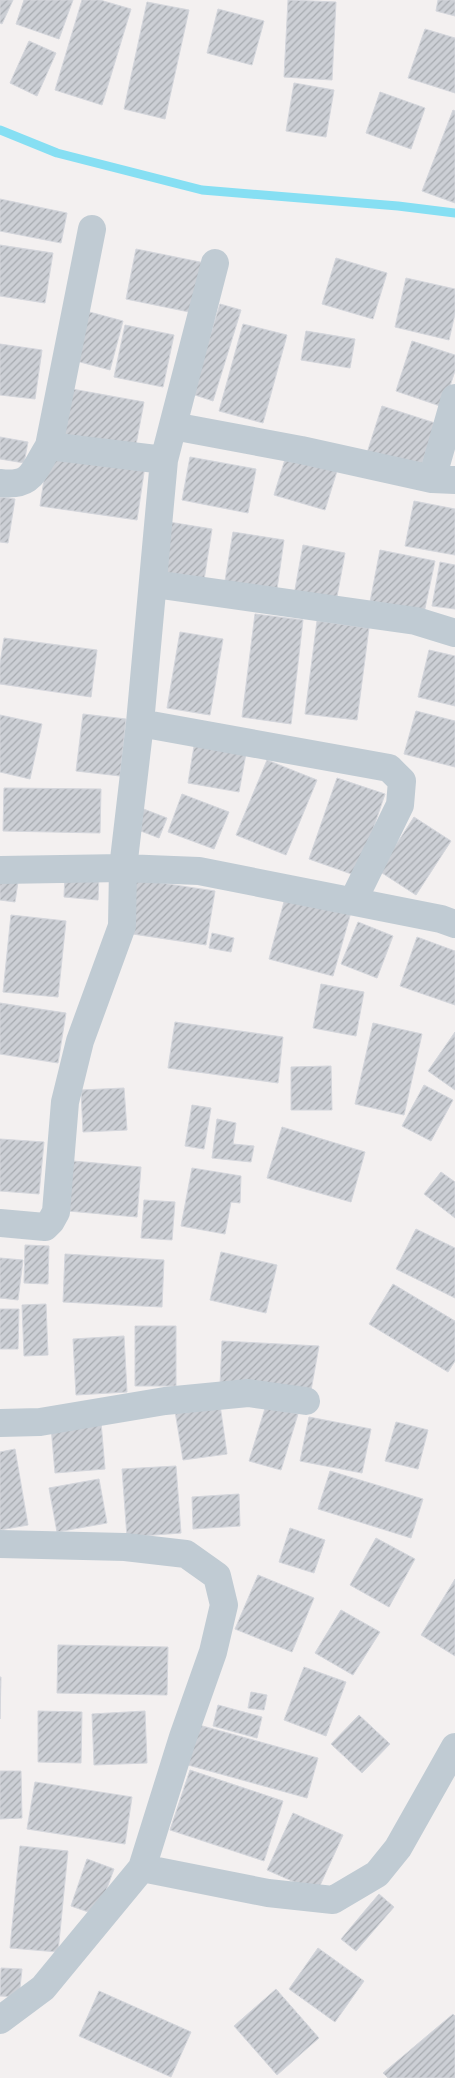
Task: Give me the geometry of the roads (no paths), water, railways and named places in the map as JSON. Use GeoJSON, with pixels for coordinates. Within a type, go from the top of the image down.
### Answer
{"type":"FeatureCollection","features":[{"type":"Feature","properties":{"kind":"street"},"geometry":{"type":"LineString","coordinates":[[0,483],[18,485],[29,478],[48,446],[92,229]]}},
{"type":"Feature","properties":{"kind":"street"},"geometry":{"type":"LineString","coordinates":[[0,1223],[45,1226],[51,1222],[56,1212],[65,1102],[80,1041],[122,926],[123,868],[154,584],[164,460],[215,262]]}},
{"type":"Feature","properties":{"kind":"street"},"geometry":{"type":"LineString","coordinates":[[173,426],[444,480],[455,398]]}},
{"type":"Feature","properties":{"kind":"street"},"geometry":{"type":"LineString","coordinates":[[48,446],[164,460]]}},
{"type":"Feature","properties":{"kind":"street"},"geometry":{"type":"LineString","coordinates":[[154,584],[416,621],[455,633]]}},
{"type":"Feature","properties":{"kind":"street"},"geometry":{"type":"LineString","coordinates":[[140,722],[389,768],[402,781],[400,804],[354,901]]}},
{"type":"Feature","properties":{"kind":"street"},"geometry":{"type":"LineString","coordinates":[[0,870],[123,868],[199,871],[441,919],[455,924]]}},
{"type":"Feature","properties":{"kind":"street"},"geometry":{"type":"LineString","coordinates":[[0,1422],[40,1422],[165,1401],[248,1393],[306,1401]]}},
{"type":"Feature","properties":{"kind":"street"},"geometry":{"type":"LineString","coordinates":[[0,1544],[125,1547],[186,1554],[217,1576],[224,1605],[212,1652],[142,1868],[43,1988],[0,2020]]}},
{"type":"Feature","properties":{"kind":"street"},"geometry":{"type":"LineString","coordinates":[[142,1868],[268,1894],[333,1900],[377,1874],[398,1848],[455,1746]]}},
{"type":"Feature","properties":{"kind":"waterway"},"geometry":{"type":"LineString","coordinates":[[0,130],[57,153],[202,190],[398,206],[455,213]]}}]}
